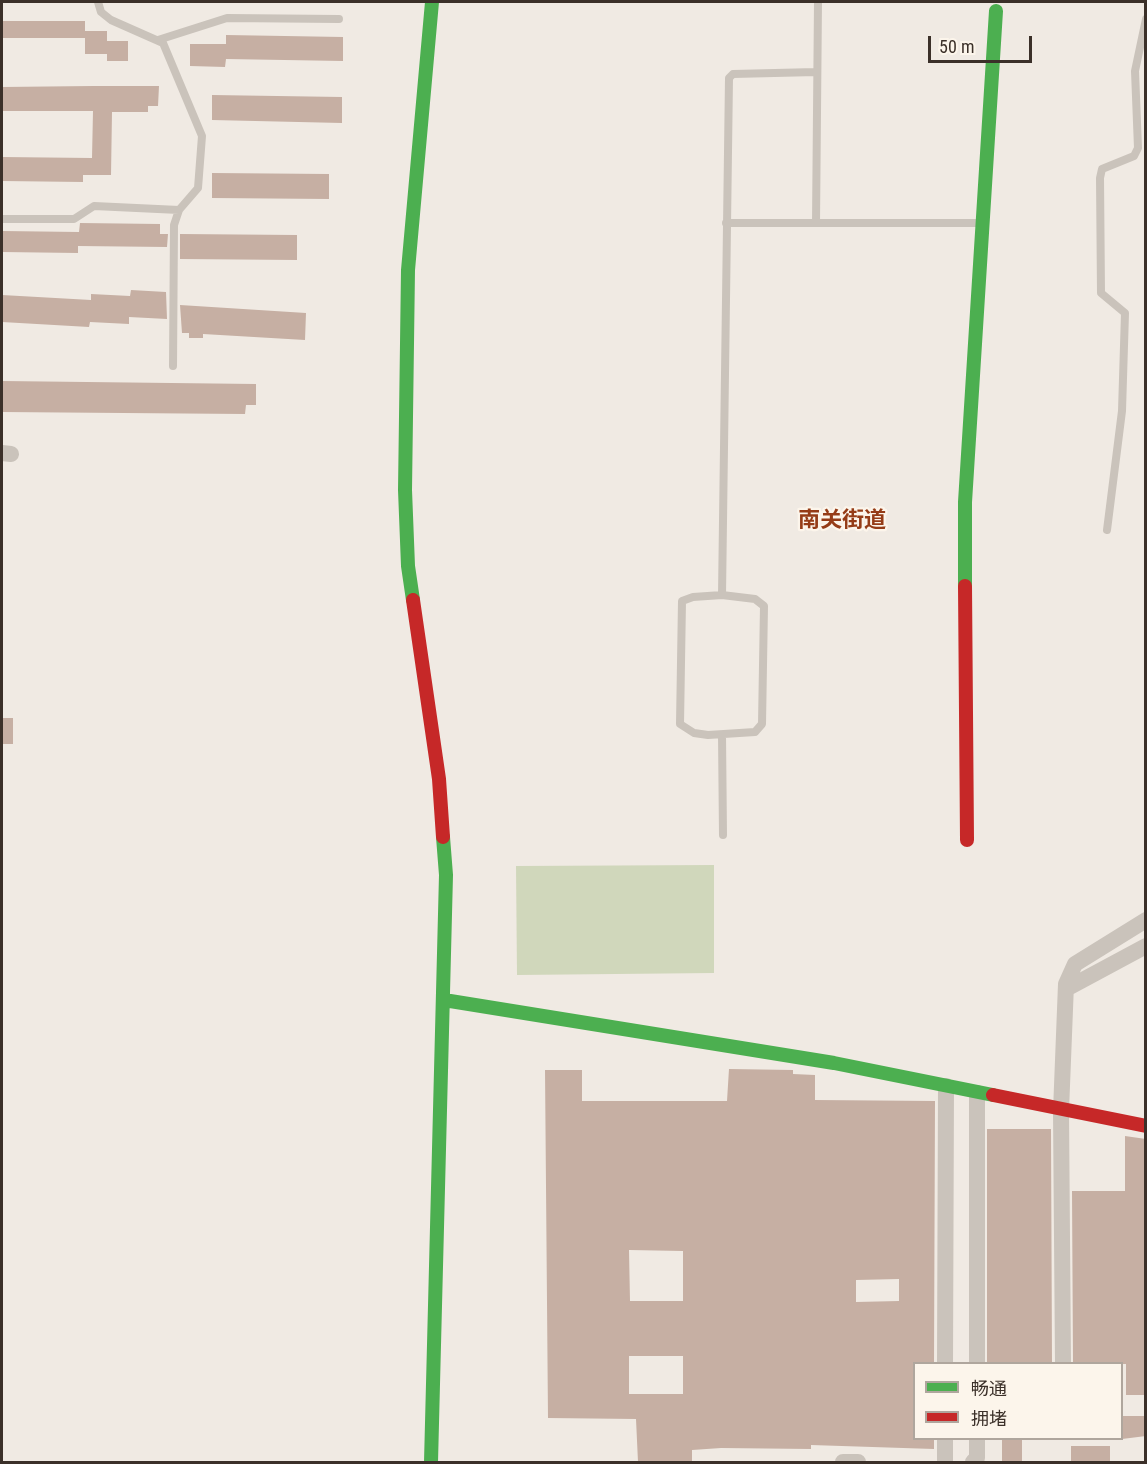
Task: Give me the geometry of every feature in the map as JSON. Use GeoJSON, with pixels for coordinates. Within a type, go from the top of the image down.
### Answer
{"type":"FeatureCollection","features":[{"type":"Feature","properties":{"kind":"street"},"geometry":{"type":"LineString","coordinates":[[431,1462],[446,875],[439,779],[408,566],[405,490],[408,270],[432,2]]}},
{"type":"Feature","properties":{"kind":"street"},"geometry":{"type":"LineString","coordinates":[[967,840],[965,502],[985,223],[996,11]]}},
{"type":"Feature","properties":{"kind":"street"},"geometry":{"type":"LineString","coordinates":[[1063,1362],[1061,1111],[1066,989],[1069,974],[1075,964],[1146,920]]}},
{"type":"Feature","properties":{"kind":"street"},"geometry":{"type":"LineString","coordinates":[[1066,989],[1146,946]]}},
{"type":"Feature","properties":{"kind":"street"},"geometry":{"type":"LineString","coordinates":[[444,1000],[834,1063],[1061,1111],[1146,1126]]}},
{"type":"Feature","properties":{"kind":"street"},"geometry":{"type":"LineString","coordinates":[[945,1362],[946,1086]]}},
{"type":"Feature","properties":{"kind":"street"},"geometry":{"type":"LineString","coordinates":[[977,1093],[977,1362]]}},
{"type":"Feature","properties":{"kind":"street"},"geometry":{"type":"LineString","coordinates":[[945,1440],[945,1462]]}},
{"type":"Feature","properties":{"kind":"street"},"geometry":{"type":"LineString","coordinates":[[973,1462],[977,1458],[977,1440]]}},
{"type":"Feature","properties":{"kind":"street"},"geometry":{"type":"LineString","coordinates":[[843,1462],[858,1462]]}},
{"type":"Feature","properties":{"kind":"lane"},"geometry":{"type":"LineString","coordinates":[[98,2],[101,12],[111,20],[158,40],[168,52],[202,136],[198,188],[178,210],[174,225],[173,366]]}},
{"type":"Feature","properties":{"kind":"lane"},"geometry":{"type":"LineString","coordinates":[[816,223],[818,2]]}},
{"type":"Feature","properties":{"kind":"lane"},"geometry":{"type":"LineString","coordinates":[[158,40],[227,18],[339,19]]}},
{"type":"Feature","properties":{"kind":"lane"},"geometry":{"type":"LineString","coordinates":[[1107,530],[1122,411],[1125,313],[1101,293],[1100,178],[1102,169],[1134,156],[1138,147],[1135,71],[1146,19]]}},
{"type":"Feature","properties":{"kind":"lane"},"geometry":{"type":"LineString","coordinates":[[722,595],[729,78],[733,74],[816,72]]}},
{"type":"Feature","properties":{"kind":"lane"},"geometry":{"type":"LineString","coordinates":[[2,219],[74,219],[94,206],[178,210]]}},
{"type":"Feature","properties":{"kind":"lane"},"geometry":{"type":"LineString","coordinates":[[726,223],[985,223]]}},
{"type":"Feature","properties":{"kind":"lane"},"geometry":{"type":"LineString","coordinates":[[722,595],[755,599],[764,606],[762,724],[755,732],[722,735],[694,733],[680,724],[682,601],[693,597],[722,595]]}},
{"type":"Feature","properties":{"kind":"lane"},"geometry":{"type":"LineString","coordinates":[[722,735],[723,834]]}},
{"type":"Feature","properties":{"kind":"green space"},"geometry":{"type":"Polygon","coordinates":[[[714,865],[714,973],[517,975],[516,866],[714,865]]]}},
{"type":"Feature","properties":{"kind":"building"},"geometry":{"type":"Polygon","coordinates":[[[2,21],[85,21],[85,38],[2,38],[2,21]]]}},
{"type":"Feature","properties":{"kind":"building"},"geometry":{"type":"Polygon","coordinates":[[[85,31],[107,31],[107,41],[128,41],[128,61],[107,61],[107,54],[85,54],[85,31]]]}},
{"type":"Feature","properties":{"kind":"building"},"geometry":{"type":"Polygon","coordinates":[[[226,35],[343,37],[343,61],[226,59],[225,67],[190,66],[190,44],[226,44],[226,35]]]}},
{"type":"Feature","properties":{"kind":"building"},"geometry":{"type":"Polygon","coordinates":[[[159,86],[158,106],[148,106],[148,112],[112,112],[111,175],[83,175],[83,182],[2,181],[2,157],[92,158],[93,111],[2,111],[2,87],[159,86]]]}},
{"type":"Feature","properties":{"kind":"building"},"geometry":{"type":"Polygon","coordinates":[[[212,95],[342,97],[342,123],[212,120],[212,95]]]}},
{"type":"Feature","properties":{"kind":"building"},"geometry":{"type":"Polygon","coordinates":[[[212,173],[329,174],[329,199],[212,198],[212,173]]]}},
{"type":"Feature","properties":{"kind":"building"},"geometry":{"type":"Polygon","coordinates":[[[80,223],[160,224],[160,234],[168,234],[167,247],[78,246],[78,253],[2,252],[2,231],[79,232],[80,223]]]}},
{"type":"Feature","properties":{"kind":"building"},"geometry":{"type":"Polygon","coordinates":[[[180,234],[297,235],[297,260],[180,259],[180,234]]]}},
{"type":"Feature","properties":{"kind":"building"},"geometry":{"type":"Polygon","coordinates":[[[131,290],[166,292],[167,319],[129,317],[129,324],[90,322],[89,327],[2,322],[2,295],[91,300],[91,294],[130,296],[131,290]]]}},
{"type":"Feature","properties":{"kind":"building"},"geometry":{"type":"Polygon","coordinates":[[[180,305],[306,313],[305,340],[203,334],[203,338],[189,338],[189,333],[182,333],[180,305]]]}},
{"type":"Feature","properties":{"kind":"building"},"geometry":{"type":"Polygon","coordinates":[[[2,381],[256,384],[256,405],[246,405],[245,414],[2,412],[2,381]]]}},
{"type":"Feature","properties":{"kind":"building"},"geometry":{"type":"Polygon","coordinates":[[[2,718],[13,718],[13,744],[2,744],[2,718]]]}},
{"type":"Feature","properties":{"kind":"building"},"geometry":{"type":"Polygon","coordinates":[[[729,1069],[793,1070],[793,1074],[815,1075],[815,1100],[935,1101],[934,1362],[913,1362],[913,1440],[934,1440],[934,1449],[811,1445],[811,1449],[721,1448],[692,1450],[692,1462],[638,1462],[636,1419],[548,1418],[545,1070],[582,1070],[582,1101],[727,1101],[729,1069]],[[629,1250],[630,1301],[683,1301],[683,1251],[629,1250]],[[899,1279],[856,1280],[856,1302],[899,1301],[899,1279]],[[629,1356],[629,1394],[683,1394],[683,1356],[629,1356]]]}},
{"type":"Feature","properties":{"kind":"building"},"geometry":{"type":"Polygon","coordinates":[[[987,1129],[1051,1129],[1052,1362],[987,1362],[987,1129]]]}},
{"type":"Feature","properties":{"kind":"building"},"geometry":{"type":"Polygon","coordinates":[[[1125,1136],[1146,1139],[1146,1395],[1126,1395],[1126,1364],[1123,1362],[1073,1362],[1072,1191],[1125,1191],[1125,1136]]]}},
{"type":"Feature","properties":{"kind":"building"},"geometry":{"type":"Polygon","coordinates":[[[1123,1416],[1146,1416],[1146,1436],[1123,1439],[1123,1416]]]}},
{"type":"Feature","properties":{"kind":"building"},"geometry":{"type":"Polygon","coordinates":[[[1002,1440],[1022,1440],[1022,1461],[1002,1461],[1002,1440]]]}},
{"type":"Feature","properties":{"kind":"building"},"geometry":{"type":"Polygon","coordinates":[[[1071,1446],[1110,1446],[1110,1462],[1071,1462],[1071,1446]]]}},
{"type":"Feature","properties":{"kind":"traffic: fast"},"geometry":{"type":"LineString","coordinates":[[413,600],[408,566],[405,490],[408,270],[432,2]]}},
{"type":"Feature","properties":{"kind":"traffic: fast"},"geometry":{"type":"LineString","coordinates":[[965,586],[965,502],[996,11]]}},
{"type":"Feature","properties":{"kind":"traffic: fast"},"geometry":{"type":"LineString","coordinates":[[431,1462],[446,875],[443,837]]}},
{"type":"Feature","properties":{"kind":"traffic: fast"},"geometry":{"type":"LineString","coordinates":[[444,1000],[834,1063],[993,1095]]}},
{"type":"Feature","properties":{"kind":"traffic: jam"},"geometry":{"type":"LineString","coordinates":[[965,586],[967,840]]}},
{"type":"Feature","properties":{"kind":"traffic: jam"},"geometry":{"type":"LineString","coordinates":[[413,600],[439,779],[443,837]]}},
{"type":"Feature","properties":{"kind":"traffic: jam"},"geometry":{"type":"LineString","coordinates":[[993,1095],[1146,1126]]}},
{"type":"Feature","properties":{"kind":"district","name":"南关街道"},"geometry":{"type":"Point","coordinates":[842,521]}}]}
